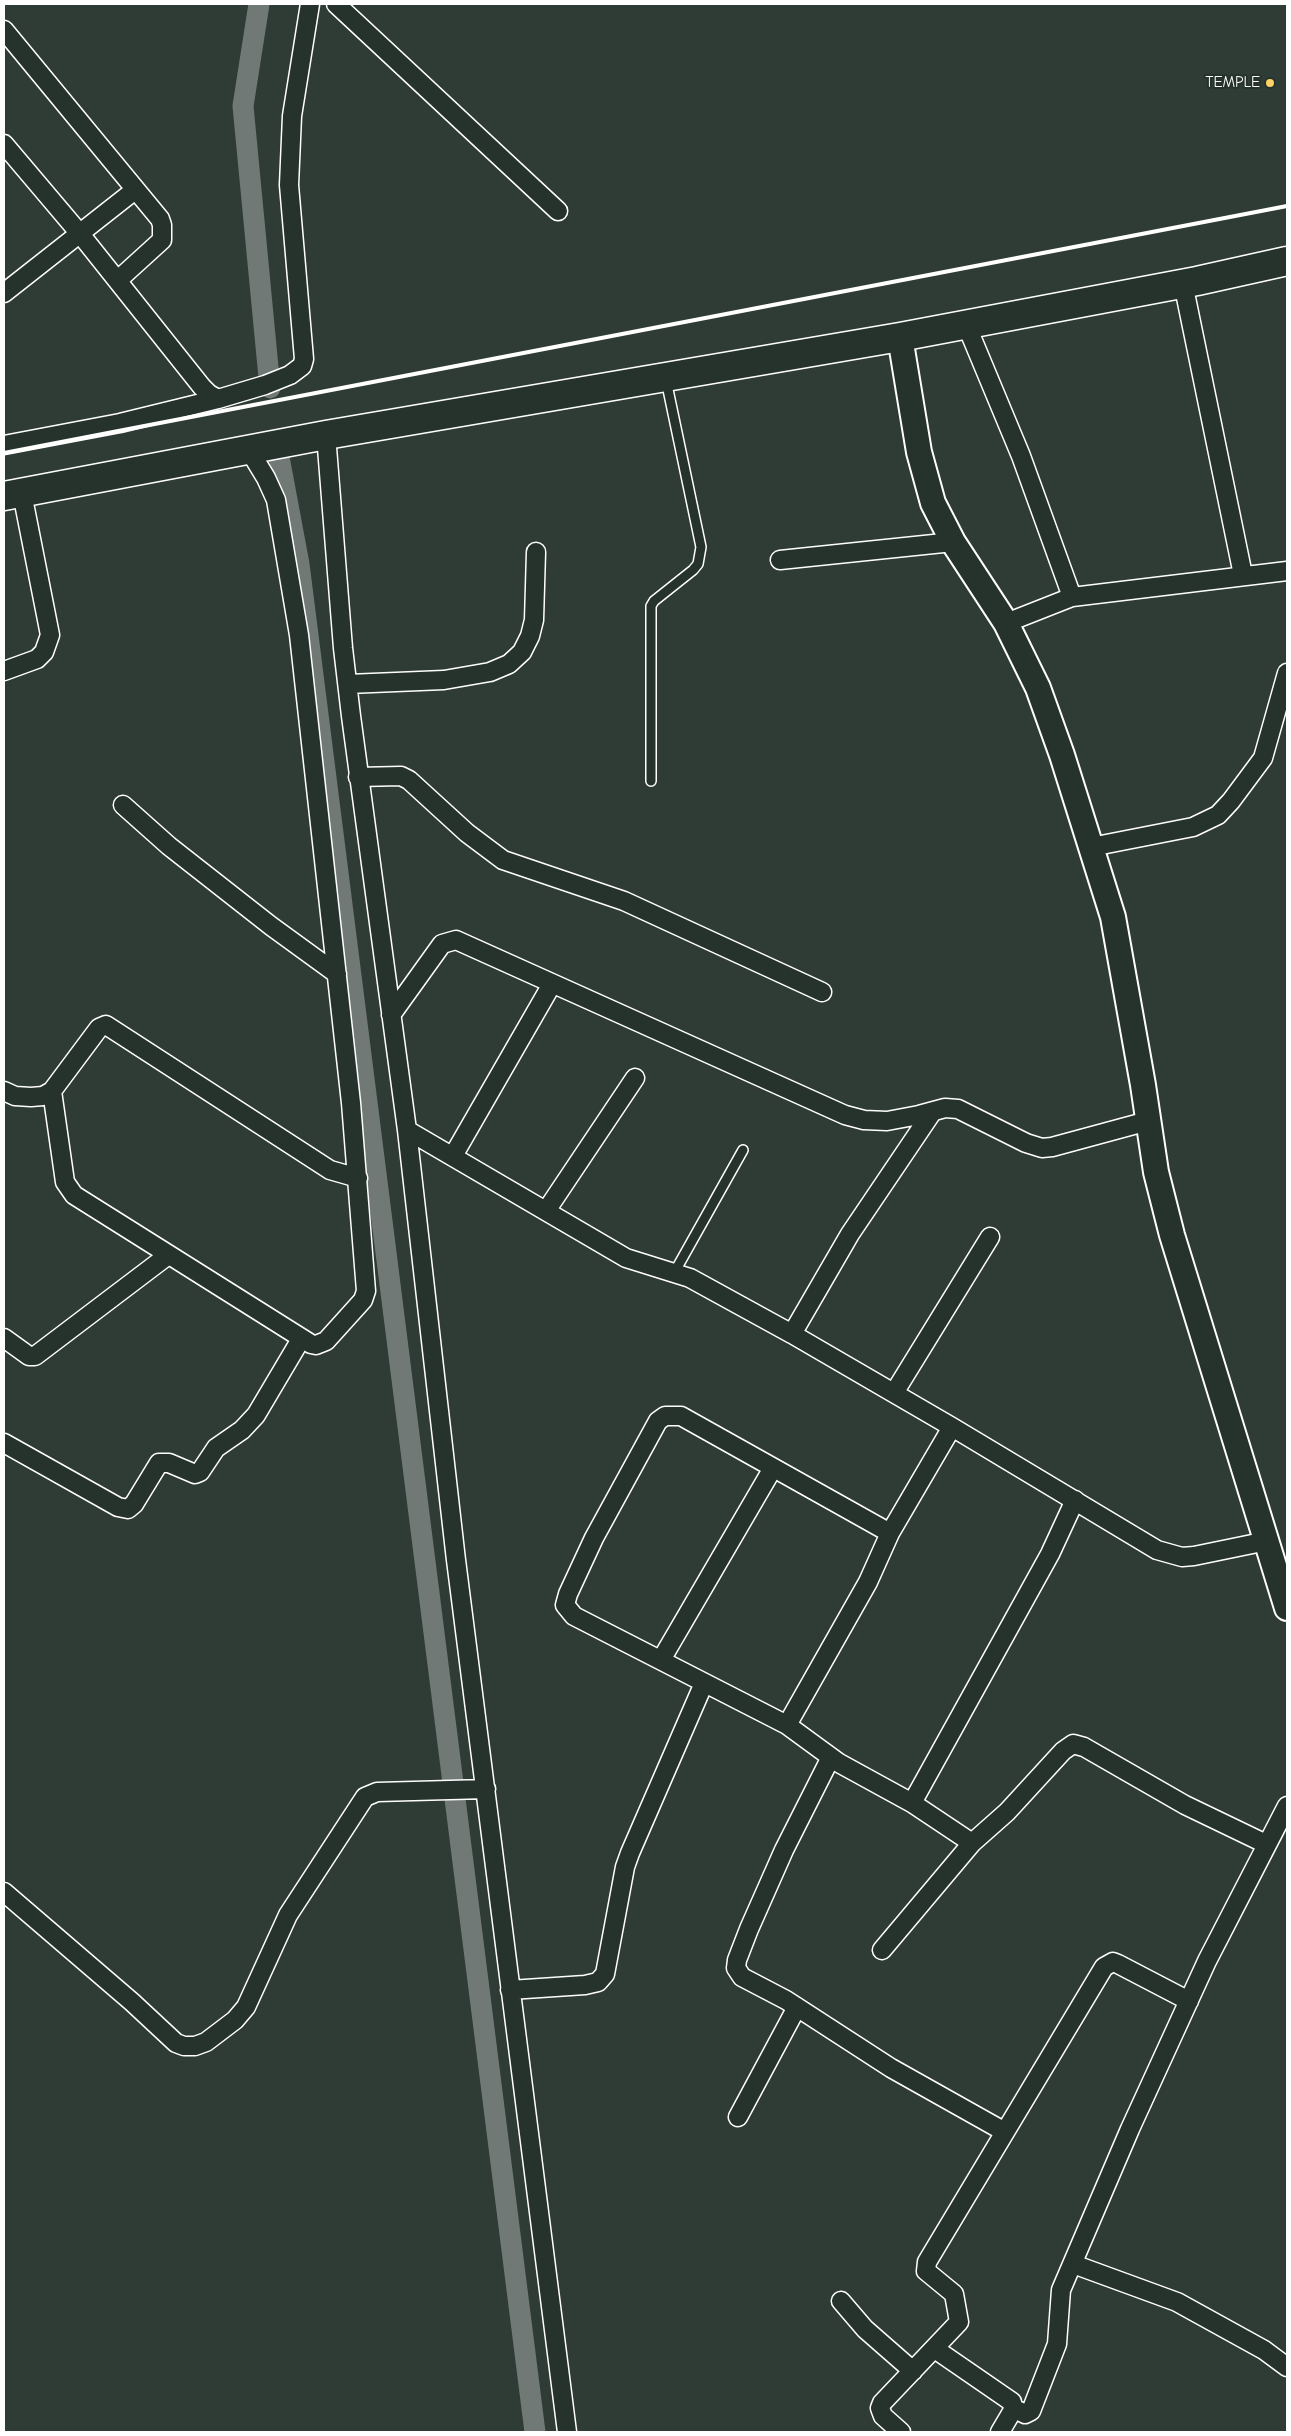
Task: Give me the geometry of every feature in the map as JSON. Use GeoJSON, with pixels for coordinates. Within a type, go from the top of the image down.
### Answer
{"type":"FeatureCollection","features":[{"type":"Feature","properties":{"kind":"highway"},"geometry":{"type":"LineString","coordinates":[[13,495],[326,435],[900,337],[1183,284],[1287,261]]}},
{"type":"Feature","properties":{"kind":"street"},"geometry":{"type":"LineString","coordinates":[[4,445],[120,423],[218,399],[265,385],[298,371],[304,359],[289,184],[292,116],[310,4]]}},
{"type":"Feature","properties":{"kind":"street"},"geometry":{"type":"LineString","coordinates":[[336,4],[558,211]]}},
{"type":"Feature","properties":{"kind":"street"},"geometry":{"type":"LineString","coordinates":[[4,30],[160,219],[163,234],[159,244],[118,280]]}},
{"type":"Feature","properties":{"kind":"street"},"geometry":{"type":"LineString","coordinates":[[4,144],[118,280],[202,387],[218,399]]}},
{"type":"Feature","properties":{"kind":"street"},"geometry":{"type":"LineString","coordinates":[[4,293],[81,235],[135,190]]}},
{"type":"Feature","properties":{"kind":"street"},"geometry":{"type":"LineString","coordinates":[[1183,284],[1242,575]]}},
{"type":"Feature","properties":{"kind":"street"},"geometry":{"type":"LineString","coordinates":[[966,324],[1021,456],[1072,597]]}},
{"type":"Feature","properties":{"kind":"street"},"geometry":{"type":"LineString","coordinates":[[900,337],[925,476],[933,503],[953,542],[1006,623],[1038,688],[1062,755],[1113,917],[1156,1172],[1172,1235],[1287,1608]]}},
{"type":"Feature","properties":{"kind":"street"},"geometry":{"type":"LineString","coordinates":[[326,435],[343,648],[358,776],[407,1130],[482,1788],[567,2432]]}},
{"type":"Feature","properties":{"kind":"street"},"geometry":{"type":"LineString","coordinates":[[52,1091],[68,1188],[74,1195],[167,1256],[301,1339],[316,1344],[326,1341],[366,1296],[358,1178],[337,974],[296,617],[276,500],[255,449]]}},
{"type":"Feature","properties":{"kind":"street"},"geometry":{"type":"LineString","coordinates":[[4,671],[38,659],[44,652],[50,635],[13,495]]}},
{"type":"Feature","properties":{"kind":"street"},"geometry":{"type":"LineString","coordinates":[[780,560],[953,542]]}},
{"type":"Feature","properties":{"kind":"street"},"geometry":{"type":"LineString","coordinates":[[348,684],[444,680],[490,672],[509,664],[522,652],[530,636],[534,620],[536,552]]}},
{"type":"Feature","properties":{"kind":"street"},"geometry":{"type":"LineString","coordinates":[[1006,623],[1072,597],[1107,595],[1242,575],[1287,571]]}},
{"type":"Feature","properties":{"kind":"street"},"geometry":{"type":"LineString","coordinates":[[1091,847],[1193,827],[1218,815],[1231,801],[1263,758],[1287,674]]}},
{"type":"Feature","properties":{"kind":"street"},"geometry":{"type":"LineString","coordinates":[[358,776],[401,776],[409,780],[468,834],[503,860],[624,901],[822,992]]}},
{"type":"Feature","properties":{"kind":"street"},"geometry":{"type":"LineString","coordinates":[[123,805],[192,864],[337,974]]}},
{"type":"Feature","properties":{"kind":"street"},"geometry":{"type":"LineString","coordinates":[[391,1015],[442,944],[449,941],[460,942],[845,1115],[864,1120],[888,1120],[945,1108],[958,1109],[1026,1143],[1042,1148],[1052,1147],[1148,1120]]}},
{"type":"Feature","properties":{"kind":"street"},"geometry":{"type":"LineString","coordinates":[[453,1156],[552,984]]}},
{"type":"Feature","properties":{"kind":"street"},"geometry":{"type":"LineString","coordinates":[[4,1091],[16,1096],[32,1098],[43,1096],[52,1091],[99,1028],[106,1025],[330,1170],[358,1178]]}},
{"type":"Feature","properties":{"kind":"street"},"geometry":{"type":"LineString","coordinates":[[546,1211],[635,1078]]}},
{"type":"Feature","properties":{"kind":"street"},"geometry":{"type":"LineString","coordinates":[[792,1334],[850,1234],[933,1111]]}},
{"type":"Feature","properties":{"kind":"street"},"geometry":{"type":"LineString","coordinates":[[407,1130],[626,1258],[690,1278],[792,1334],[952,1426],[1157,1550],[1182,1557],[1267,1541]]}},
{"type":"Feature","properties":{"kind":"street"},"geometry":{"type":"LineString","coordinates":[[894,1393],[990,1238]]}},
{"type":"Feature","properties":{"kind":"street"},"geometry":{"type":"LineString","coordinates":[[4,1338],[29,1356],[35,1356],[167,1256]]}},
{"type":"Feature","properties":{"kind":"street"},"geometry":{"type":"LineString","coordinates":[[4,1443],[118,1507],[128,1508],[134,1504],[160,1464],[170,1464],[194,1474],[200,1472],[216,1448],[242,1430],[256,1415],[301,1339]]}},
{"type":"Feature","properties":{"kind":"street"},"geometry":{"type":"LineString","coordinates":[[890,1533],[681,1416],[665,1416],[658,1421],[594,1538],[568,1594],[565,1606],[574,1616],[787,1725],[831,1757],[912,1803],[972,1843]]}},
{"type":"Feature","properties":{"kind":"street"},"geometry":{"type":"LineString","coordinates":[[787,1725],[868,1582],[890,1533],[952,1426]]}},
{"type":"Feature","properties":{"kind":"street"},"geometry":{"type":"LineString","coordinates":[[661,1660],[773,1468]]}},
{"type":"Feature","properties":{"kind":"street"},"geometry":{"type":"LineString","coordinates":[[912,1803],[1050,1554],[1075,1500]]}},
{"type":"Feature","properties":{"kind":"street"},"geometry":{"type":"LineString","coordinates":[[510,1990],[585,1985],[598,1982],[605,1974],[625,1867],[630,1852],[704,1683]]}},
{"type":"Feature","properties":{"kind":"street"},"geometry":{"type":"LineString","coordinates":[[882,1950],[972,1843],[1007,1812],[1062,1750],[1072,1744],[1084,1747],[1185,1805],[1266,1844]]}},
{"type":"Feature","properties":{"kind":"street"},"geometry":{"type":"LineString","coordinates":[[831,1757],[784,1850],[737,1960],[736,1968],[742,1976],[798,2007],[891,2068],[1005,2132]]}},
{"type":"Feature","properties":{"kind":"street"},"geometry":{"type":"LineString","coordinates":[[4,1892],[176,2043],[184,2046],[195,2046],[206,2042],[235,2020],[246,2007],[288,1914],[365,1797],[377,1792],[482,1788]]}},
{"type":"Feature","properties":{"kind":"street"},"geometry":{"type":"LineString","coordinates":[[1013,2408],[1028,2414],[1037,2396],[1057,2344],[1061,2311],[1060,2293],[1072,2264],[1130,2129],[1189,2001],[1266,1844],[1287,1806]]}},
{"type":"Feature","properties":{"kind":"street"},"geometry":{"type":"LineString","coordinates":[[901,2432],[883,2416],[880,2408],[913,2371],[957,2327],[959,2317],[954,2294],[926,2271],[927,2262],[1108,1964],[1118,1964],[1189,2001]]}},
{"type":"Feature","properties":{"kind":"street"},"geometry":{"type":"LineString","coordinates":[[738,2117],[798,2007]]}},
{"type":"Feature","properties":{"kind":"street"},"geometry":{"type":"LineString","coordinates":[[1072,2264],[1177,2302],[1264,2350],[1287,2367]]}},
{"type":"Feature","properties":{"kind":"street"},"geometry":{"type":"LineString","coordinates":[[841,2301],[865,2329],[913,2371]]}},
{"type":"Feature","properties":{"kind":"street"},"geometry":{"type":"LineString","coordinates":[[935,2349],[1012,2402],[1013,2408],[1000,2432]]}},
{"type":"Feature","properties":{"kind":"lane"},"geometry":{"type":"LineString","coordinates":[[651,781],[651,606],[654,601],[693,570],[698,564],[700,548],[666,377]]}},
{"type":"Feature","properties":{"kind":"lane"},"geometry":{"type":"LineString","coordinates":[[674,1273],[743,1150]]}},
{"type":"Feature","properties":{"kind":"waterway"},"geometry":{"type":"LineString","coordinates":[[259,4],[243,106],[270,388]]}},
{"type":"Feature","properties":{"kind":"waterway"},"geometry":{"type":"LineString","coordinates":[[276,441],[299,564],[535,2432]]}},
{"type":"Feature","properties":{"kind":"railway"},"geometry":{"type":"LineString","coordinates":[[4,453],[1287,206]]}},
{"type":"Feature","properties":{"kind":"place","name":"TEMPLE"},"geometry":{"type":"Point","coordinates":[1270,83]}}]}
